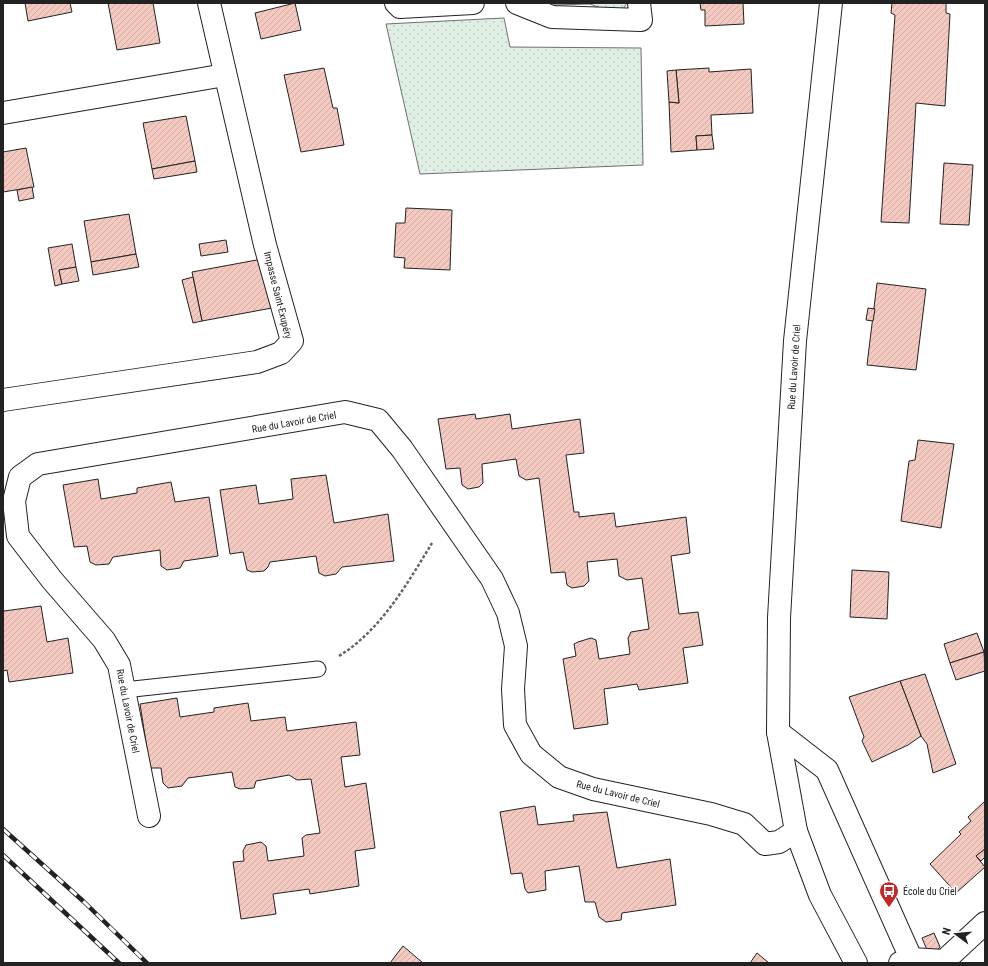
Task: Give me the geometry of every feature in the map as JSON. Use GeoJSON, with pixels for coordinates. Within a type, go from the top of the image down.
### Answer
{"type":"FeatureCollection","features":[{"type":"Feature","properties":{"kind":"street","name":"Impasse Saint-Exupéry"},"geometry":{"type":"LineString","coordinates":[[3,400],[257,362],[281,353],[292,341],[265,245],[209,3]]}},
{"type":"Feature","properties":{"kind":"street"},"geometry":{"type":"LineString","coordinates":[[396,3],[400,7],[473,3]]}},
{"type":"Feature","properties":{"kind":"street"},"geometry":{"type":"LineString","coordinates":[[517,3],[552,17],[641,20],[639,3]]}},
{"type":"Feature","properties":{"kind":"street","name":"Rue du Lavoir de Criel"},"geometry":{"type":"LineString","coordinates":[[831,3],[795,341],[779,618],[778,732],[796,831],[820,895],[856,963]]}},
{"type":"Feature","properties":{"kind":"street"},"geometry":{"type":"LineString","coordinates":[[3,113],[225,75]]}},
{"type":"Feature","properties":{"kind":"street","name":"Rue du Lavoir de Criel"},"geometry":{"type":"LineString","coordinates":[[149,816],[119,665],[104,640],[52,580],[18,536],[14,501],[20,477],[38,464],[345,412],[378,420],[402,448],[492,579],[508,613],[516,646],[513,689],[515,725],[532,754],[559,777],[593,789],[711,814],[744,824],[765,844],[779,842],[796,831]]}},
{"type":"Feature","properties":{"kind":"street"},"geometry":{"type":"LineString","coordinates":[[778,732],[827,770],[908,962],[944,961],[985,923]]}},
{"type":"Feature","properties":{"kind":"lane"},"geometry":{"type":"LineString","coordinates":[[124,690],[318,669]]}},
{"type":"Feature","properties":{"kind":"path"},"geometry":{"type":"LineString","coordinates":[[318,669],[356,645],[398,598],[449,516]]}},
{"type":"Feature","properties":{"kind":"green space"},"geometry":{"type":"Polygon","coordinates":[[[554,3],[627,3],[623,9],[608,11],[590,4],[555,5],[554,3]]]}},
{"type":"Feature","properties":{"kind":"green space"},"geometry":{"type":"Polygon","coordinates":[[[504,18],[510,47],[641,48],[643,165],[420,174],[386,24],[504,18]]]}},
{"type":"Feature","properties":{"kind":"building"},"geometry":{"type":"Polygon","coordinates":[[[25,3],[70,3],[72,12],[28,21],[25,3]]]}},
{"type":"Feature","properties":{"kind":"building"},"geometry":{"type":"Polygon","coordinates":[[[108,3],[153,3],[160,43],[117,50],[108,3]]]}},
{"type":"Feature","properties":{"kind":"building"},"geometry":{"type":"Polygon","coordinates":[[[295,3],[301,30],[261,39],[255,13],[295,3]]]}},
{"type":"Feature","properties":{"kind":"building"},"geometry":{"type":"Polygon","coordinates":[[[700,3],[743,3],[744,24],[705,26],[705,10],[701,10],[700,3]]]}},
{"type":"Feature","properties":{"kind":"building"},"geometry":{"type":"Polygon","coordinates":[[[892,3],[946,3],[946,13],[950,14],[945,106],[916,103],[909,223],[881,222],[895,15],[891,13],[892,3]]]}},
{"type":"Feature","properties":{"kind":"building"},"geometry":{"type":"Polygon","coordinates":[[[324,68],[333,108],[337,108],[344,145],[301,152],[284,75],[324,68]]]}},
{"type":"Feature","properties":{"kind":"building"},"geometry":{"type":"Polygon","coordinates":[[[709,68],[709,72],[751,69],[753,113],[711,115],[712,135],[696,136],[697,150],[671,152],[669,102],[679,103],[676,70],[709,68]]]}},
{"type":"Feature","properties":{"kind":"building"},"geometry":{"type":"Polygon","coordinates":[[[676,70],[679,103],[669,102],[667,71],[676,70]]]}},
{"type":"Feature","properties":{"kind":"building"},"geometry":{"type":"Polygon","coordinates":[[[186,116],[195,161],[152,169],[143,123],[186,116]]]}},
{"type":"Feature","properties":{"kind":"building"},"geometry":{"type":"Polygon","coordinates":[[[712,135],[714,149],[697,150],[696,136],[712,135]]]}},
{"type":"Feature","properties":{"kind":"building"},"geometry":{"type":"Polygon","coordinates":[[[26,148],[34,187],[3,192],[3,152],[26,148]]]}},
{"type":"Feature","properties":{"kind":"building"},"geometry":{"type":"Polygon","coordinates":[[[195,161],[197,172],[154,179],[152,169],[195,161]]]}},
{"type":"Feature","properties":{"kind":"building"},"geometry":{"type":"Polygon","coordinates":[[[944,163],[973,165],[969,225],[940,224],[944,163]]]}},
{"type":"Feature","properties":{"kind":"building"},"geometry":{"type":"Polygon","coordinates":[[[32,187],[34,198],[19,201],[17,190],[32,187]]]}},
{"type":"Feature","properties":{"kind":"building"},"geometry":{"type":"Polygon","coordinates":[[[406,208],[452,210],[450,270],[404,268],[405,258],[394,257],[396,223],[405,223],[406,208]]]}},
{"type":"Feature","properties":{"kind":"building"},"geometry":{"type":"Polygon","coordinates":[[[129,214],[136,254],[91,262],[84,221],[129,214]]]}},
{"type":"Feature","properties":{"kind":"building"},"geometry":{"type":"Polygon","coordinates":[[[226,240],[228,252],[201,256],[199,244],[226,240]]]}},
{"type":"Feature","properties":{"kind":"building"},"geometry":{"type":"Polygon","coordinates":[[[72,244],[76,267],[59,270],[62,284],[55,286],[48,248],[72,244]]]}},
{"type":"Feature","properties":{"kind":"building"},"geometry":{"type":"Polygon","coordinates":[[[136,254],[139,267],[93,275],[91,262],[136,254]]]}},
{"type":"Feature","properties":{"kind":"building"},"geometry":{"type":"Polygon","coordinates":[[[262,259],[272,308],[202,321],[192,272],[262,259]]]}},
{"type":"Feature","properties":{"kind":"building"},"geometry":{"type":"Polygon","coordinates":[[[76,267],[79,281],[62,284],[59,270],[76,267]]]}},
{"type":"Feature","properties":{"kind":"building"},"geometry":{"type":"Polygon","coordinates":[[[193,277],[202,321],[193,323],[182,280],[193,277]]]}},
{"type":"Feature","properties":{"kind":"building"},"geometry":{"type":"Polygon","coordinates":[[[877,283],[926,289],[916,370],[867,365],[877,283]]]}},
{"type":"Feature","properties":{"kind":"building"},"geometry":{"type":"Polygon","coordinates":[[[868,308],[875,309],[873,321],[866,320],[868,308]]]}},
{"type":"Feature","properties":{"kind":"building"},"geometry":{"type":"Polygon","coordinates":[[[475,414],[476,419],[510,414],[512,429],[580,419],[584,453],[566,455],[574,512],[579,512],[579,517],[614,513],[616,527],[686,517],[690,553],[671,556],[679,614],[698,612],[703,645],[683,648],[688,683],[639,690],[637,684],[604,689],[608,724],[574,729],[563,659],[576,656],[574,644],[591,638],[596,640],[599,659],[630,654],[628,638],[631,632],[649,629],[642,578],[627,580],[619,576],[617,559],[587,562],[589,581],[584,586],[572,588],[567,585],[565,572],[551,573],[539,478],[526,480],[519,476],[516,459],[482,464],[483,483],[479,487],[468,489],[462,485],[460,468],[446,469],[438,419],[475,414]]]}},
{"type":"Feature","properties":{"kind":"building"},"geometry":{"type":"Polygon","coordinates":[[[918,440],[954,444],[941,528],[901,521],[909,461],[915,460],[918,440]]]}},
{"type":"Feature","properties":{"kind":"building"},"geometry":{"type":"Polygon","coordinates":[[[326,475],[334,523],[388,514],[394,561],[342,567],[336,574],[325,576],[319,573],[316,556],[270,562],[264,571],[252,572],[247,570],[243,552],[230,554],[220,490],[256,485],[259,504],[293,499],[291,479],[326,475]]]}},
{"type":"Feature","properties":{"kind":"building"},"geometry":{"type":"Polygon","coordinates":[[[98,479],[101,499],[137,493],[137,488],[171,482],[175,502],[209,497],[218,556],[184,561],[180,568],[167,570],[161,566],[160,550],[113,557],[109,564],[96,565],[90,562],[87,546],[74,547],[63,485],[98,479]]]}},
{"type":"Feature","properties":{"kind":"building"},"geometry":{"type":"Polygon","coordinates":[[[852,570],[889,572],[887,619],[850,617],[852,570]]]}},
{"type":"Feature","properties":{"kind":"building"},"geometry":{"type":"Polygon","coordinates":[[[41,606],[47,642],[68,638],[73,673],[9,682],[7,670],[3,671],[3,608],[4,611],[41,606]]]}},
{"type":"Feature","properties":{"kind":"building"},"geometry":{"type":"Polygon","coordinates":[[[977,633],[984,652],[950,663],[944,644],[977,633]]]}},
{"type":"Feature","properties":{"kind":"building"},"geometry":{"type":"Polygon","coordinates":[[[984,652],[985,671],[956,680],[950,663],[984,652]]]}},
{"type":"Feature","properties":{"kind":"building"},"geometry":{"type":"Polygon","coordinates":[[[925,674],[956,764],[933,773],[927,744],[921,736],[900,681],[925,674]]]}},
{"type":"Feature","properties":{"kind":"building"},"geometry":{"type":"Polygon","coordinates":[[[900,681],[921,736],[908,745],[872,762],[862,741],[864,737],[849,697],[900,681]]]}},
{"type":"Feature","properties":{"kind":"building"},"geometry":{"type":"Polygon","coordinates":[[[177,698],[180,717],[214,712],[214,708],[248,703],[251,721],[285,717],[287,731],[356,722],[360,755],[341,757],[345,787],[366,783],[375,848],[355,851],[359,886],[310,894],[309,889],[273,894],[276,914],[241,919],[233,862],[244,861],[243,851],[246,845],[261,842],[266,846],[268,861],[304,856],[302,838],[306,835],[320,833],[311,779],[297,780],[289,775],[256,781],[254,788],[240,789],[235,787],[232,772],[188,778],[182,786],[168,788],[163,783],[161,768],[150,768],[140,704],[177,698]]]}},
{"type":"Feature","properties":{"kind":"building"},"geometry":{"type":"Polygon","coordinates":[[[985,801],[985,849],[976,856],[985,867],[956,893],[930,864],[961,834],[959,832],[971,821],[968,817],[985,801]]]}},
{"type":"Feature","properties":{"kind":"building"},"geometry":{"type":"Polygon","coordinates":[[[535,806],[538,825],[574,821],[573,815],[607,812],[617,868],[670,859],[676,905],[622,913],[621,920],[606,922],[599,917],[595,902],[585,902],[579,866],[545,871],[546,890],[528,893],[525,889],[522,873],[511,874],[500,812],[535,806]]]}},
{"type":"Feature","properties":{"kind":"building"},"geometry":{"type":"Polygon","coordinates":[[[985,849],[985,857],[981,861],[976,856],[985,849]]]}},
{"type":"Feature","properties":{"kind":"building"},"geometry":{"type":"Polygon","coordinates":[[[934,933],[940,947],[930,957],[922,938],[934,933]]]}},
{"type":"Feature","properties":{"kind":"building"},"geometry":{"type":"Polygon","coordinates":[[[403,946],[423,963],[390,963],[403,946]]]}},
{"type":"Feature","properties":{"kind":"building"},"geometry":{"type":"Polygon","coordinates":[[[757,953],[769,963],[750,963],[757,953]]]}},
{"type":"Feature","properties":{"kind":"railway"},"geometry":{"type":"LineString","coordinates":[[3,829],[83,901],[147,963]]}},
{"type":"Feature","properties":{"kind":"railway"},"geometry":{"type":"LineString","coordinates":[[3,855],[119,963]]}},
{"type":"Feature","properties":{"kind":"place","name":"École du Criel"},"geometry":{"type":"Point","coordinates":[889,908]}}]}
